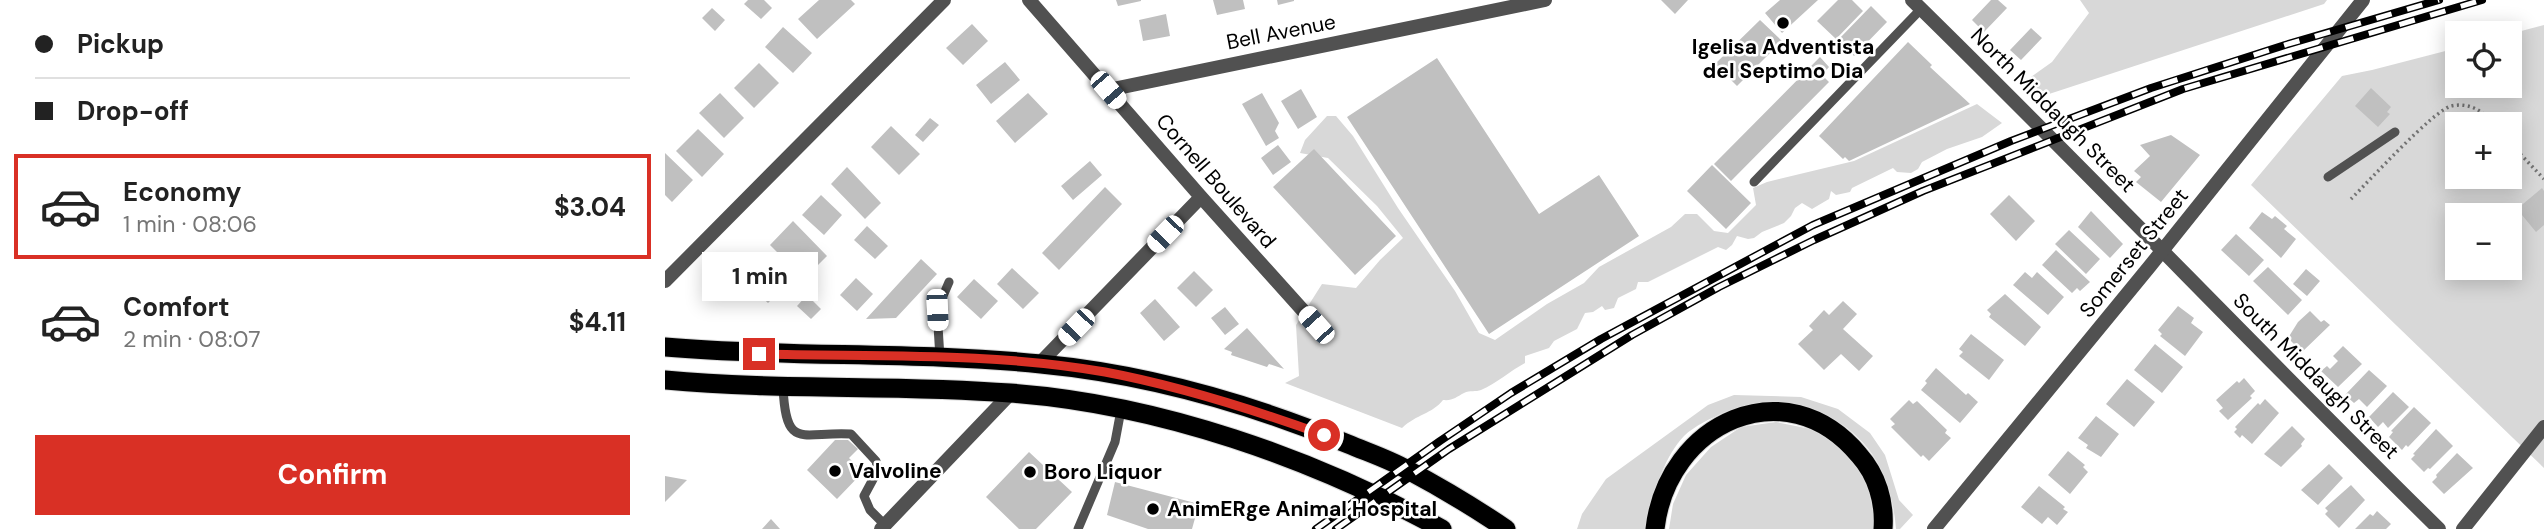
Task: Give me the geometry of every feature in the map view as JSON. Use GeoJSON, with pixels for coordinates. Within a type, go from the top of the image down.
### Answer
{"type":"FeatureCollection","features":[{"type":"Feature","properties":{"kind":"highway"},"geometry":{"type":"LineString","coordinates":[[665,346],[759,354],[1041,363],[1156,383],[1279,418],[1406,468],[1506,529]]}},
{"type":"Feature","properties":{"kind":"highway"},"geometry":{"type":"LineString","coordinates":[[665,380],[783,387],[1011,393],[1121,410],[1205,430],[1269,450],[1362,488],[1442,529]]}},
{"type":"Feature","properties":{"kind":"highway"},"geometry":{"type":"LineString","coordinates":[[1655,529],[1667,482],[1683,456],[1698,439],[1734,420],[1773,411],[1814,420],[1849,442],[1875,479],[1882,500],[1884,529]]}},
{"type":"Feature","properties":{"kind":"street"},"geometry":{"type":"LineString","coordinates":[[665,281],[944,0]]}},
{"type":"Feature","properties":{"kind":"street","name":"Cornell Boulevard"},"geometry":{"type":"LineString","coordinates":[[1029,0],[1316,325]]}},
{"type":"Feature","properties":{"kind":"street","name":"Bell Avenue"},"geometry":{"type":"LineString","coordinates":[[1108,90],[1545,0]]}},
{"type":"Feature","properties":{"kind":"street","name":"Somerset Street"},"geometry":{"type":"LineString","coordinates":[[1934,529],[2163,250],[2363,0]]}},
{"type":"Feature","properties":{"kind":"street","name":"North Middaugh Street"},"geometry":{"type":"LineString","coordinates":[[1917,5],[2163,250]]}},
{"type":"Feature","properties":{"kind":"street"},"geometry":{"type":"LineString","coordinates":[[1041,363],[1201,197]]}},
{"type":"Feature","properties":{"kind":"street","name":"South Middaugh Street"},"geometry":{"type":"LineString","coordinates":[[2163,250],[2295,387],[2439,529]]}},
{"type":"Feature","properties":{"kind":"street"},"geometry":{"type":"LineString","coordinates":[[883,527],[1011,393]]}},
{"type":"Feature","properties":{"kind":"street"},"geometry":{"type":"LineString","coordinates":[[2463,529],[2544,427]]}},
{"type":"Feature","properties":{"kind":"lane"},"geometry":{"type":"LineString","coordinates":[[1754,182],[1917,5]]}},
{"type":"Feature","properties":{"kind":"lane"},"geometry":{"type":"LineString","coordinates":[[2328,177],[2395,132]]}},
{"type":"Feature","properties":{"kind":"lane"},"geometry":{"type":"LineString","coordinates":[[940,358],[937,310],[949,282]]}},
{"type":"Feature","properties":{"kind":"lane"},"geometry":{"type":"LineString","coordinates":[[783,387],[784,415],[796,432],[811,437],[851,434],[876,461],[878,470],[864,496],[870,510],[883,527]]}},
{"type":"Feature","properties":{"kind":"lane"},"geometry":{"type":"LineString","coordinates":[[1078,529],[1115,442],[1121,410]]}},
{"type":"Feature","properties":{"kind":"path"},"geometry":{"type":"LineString","coordinates":[[2351,199],[2428,122],[2448,107],[2467,105],[2482,112]]}},
{"type":"Feature","properties":{"kind":"path"},"geometry":{"type":"LineString","coordinates":[[2522,155],[2544,178]]}},
{"type":"Feature","properties":{"kind":"shaded area"},"geometry":{"type":"Polygon","coordinates":[[[2080,0],[2327,0],[2324,4],[2046,95],[2035,87],[2031,77],[2052,62],[2089,13],[2080,0]]]}},
{"type":"Feature","properties":{"kind":"shaded area"},"geometry":{"type":"Polygon","coordinates":[[[2544,25],[2544,468],[2251,185],[2342,76],[2445,51],[2445,98],[2522,98],[2522,31],[2544,25]]]}},
{"type":"Feature","properties":{"kind":"shaded area"},"geometry":{"type":"Polygon","coordinates":[[[1977,104],[2002,123],[1982,137],[1947,149],[1922,162],[1918,169],[1911,173],[1897,172],[1893,168],[1852,188],[1850,192],[1836,195],[1831,191],[1829,199],[1812,209],[1802,203],[1784,223],[1754,238],[1737,236],[1726,250],[1718,247],[1648,282],[1638,282],[1636,289],[1618,298],[1614,308],[1605,310],[1602,306],[1593,312],[1585,313],[1577,329],[1554,341],[1549,348],[1525,356],[1525,363],[1493,384],[1443,400],[1402,428],[1285,383],[1299,376],[1296,325],[1322,284],[1356,288],[1403,238],[1377,206],[1328,158],[1300,153],[1305,140],[1327,116],[1336,116],[1353,136],[1455,291],[1479,333],[1495,340],[1547,304],[1584,283],[1599,267],[1671,227],[1685,214],[1697,214],[1714,231],[1728,233],[1756,205],[1753,188],[1767,182],[1854,161],[1977,104]]]}},
{"type":"Feature","properties":{"kind":"shaded area"},"geometry":{"type":"Polygon","coordinates":[[[1734,395],[1801,397],[1838,409],[1870,433],[1885,455],[1899,500],[1913,515],[1900,529],[1896,529],[1891,499],[1882,471],[1859,438],[1843,425],[1806,408],[1785,403],[1765,403],[1725,412],[1684,436],[1664,468],[1646,529],[1577,529],[1582,514],[1606,479],[1708,405],[1734,395]]]}},
{"type":"Feature","properties":{"kind":"shaded area"},"geometry":{"type":"Polygon","coordinates":[[[1776,422],[1816,430],[1846,453],[1861,473],[1869,491],[1876,529],[1669,529],[1673,504],[1686,475],[1711,447],[1741,427],[1776,422]]]}},
{"type":"Feature","properties":{"kind":"building"},"geometry":{"type":"Polygon","coordinates":[[[748,0],[764,0],[772,8],[761,19],[744,4],[748,0]]]}},
{"type":"Feature","properties":{"kind":"building"},"geometry":{"type":"Polygon","coordinates":[[[819,0],[851,0],[855,4],[817,39],[798,19],[819,0]]]}},
{"type":"Feature","properties":{"kind":"building"},"geometry":{"type":"Polygon","coordinates":[[[1116,0],[1141,0],[1141,1],[1118,6],[1116,0]]]}},
{"type":"Feature","properties":{"kind":"building"},"geometry":{"type":"Polygon","coordinates":[[[1213,0],[1243,0],[1245,9],[1217,15],[1213,0]]]}},
{"type":"Feature","properties":{"kind":"building"},"geometry":{"type":"Polygon","coordinates":[[[1277,0],[1294,0],[1294,1],[1278,5],[1277,0]]]}},
{"type":"Feature","properties":{"kind":"building"},"geometry":{"type":"Polygon","coordinates":[[[1661,0],[1688,0],[1675,14],[1661,0]]]}},
{"type":"Feature","properties":{"kind":"building","name":"Igelisa Adventista del Septimo Dia"},"geometry":{"type":"Polygon","coordinates":[[[1780,0],[1818,0],[1782,33],[1765,13],[1780,0]]]}},
{"type":"Feature","properties":{"kind":"building"},"geometry":{"type":"Polygon","coordinates":[[[1838,0],[1852,0],[1863,11],[1836,39],[1817,21],[1838,0]]]}},
{"type":"Feature","properties":{"kind":"building"},"geometry":{"type":"Polygon","coordinates":[[[1991,0],[1998,0],[2007,8],[1984,32],[1972,20],[1991,0]]]}},
{"type":"Feature","properties":{"kind":"building"},"geometry":{"type":"Polygon","coordinates":[[[1871,6],[1887,22],[1854,56],[1838,40],[1871,6]]]}},
{"type":"Feature","properties":{"kind":"building"},"geometry":{"type":"Polygon","coordinates":[[[712,8],[725,20],[715,31],[702,18],[712,8]]]}},
{"type":"Feature","properties":{"kind":"building"},"geometry":{"type":"Polygon","coordinates":[[[1166,14],[1170,36],[1143,41],[1139,20],[1166,14]]]}},
{"type":"Feature","properties":{"kind":"building"},"geometry":{"type":"Polygon","coordinates":[[[1760,20],[1782,41],[1737,86],[1715,64],[1760,20]]]}},
{"type":"Feature","properties":{"kind":"building"},"geometry":{"type":"Polygon","coordinates":[[[972,24],[988,41],[963,65],[946,48],[972,24]]]}},
{"type":"Feature","properties":{"kind":"building"},"geometry":{"type":"Polygon","coordinates":[[[783,27],[812,53],[793,73],[765,47],[783,27]]]}},
{"type":"Feature","properties":{"kind":"building"},"geometry":{"type":"Polygon","coordinates":[[[2031,28],[2042,38],[2021,60],[2010,50],[2031,28]]]}},
{"type":"Feature","properties":{"kind":"building"},"geometry":{"type":"Polygon","coordinates":[[[1908,42],[1932,65],[1930,67],[1970,104],[1849,161],[1845,157],[1843,159],[1819,136],[1908,42]]]}},
{"type":"Feature","properties":{"kind":"building"},"geometry":{"type":"Polygon","coordinates":[[[1820,57],[1829,67],[1822,75],[1829,82],[1731,181],[1714,164],[1820,57]]]}},
{"type":"Feature","properties":{"kind":"building"},"geometry":{"type":"Polygon","coordinates":[[[1437,58],[1539,214],[1599,175],[1639,236],[1489,334],[1347,117],[1437,58]]]}},
{"type":"Feature","properties":{"kind":"building"},"geometry":{"type":"Polygon","coordinates":[[[1005,62],[1020,80],[991,104],[976,85],[1005,62]]]}},
{"type":"Feature","properties":{"kind":"building"},"geometry":{"type":"Polygon","coordinates":[[[759,63],[779,83],[754,108],[734,88],[759,63]]]}},
{"type":"Feature","properties":{"kind":"building"},"geometry":{"type":"Polygon","coordinates":[[[2371,88],[2391,107],[2387,112],[2390,114],[2378,127],[2355,106],[2371,88]]]}},
{"type":"Feature","properties":{"kind":"building"},"geometry":{"type":"Polygon","coordinates":[[[1301,89],[1317,117],[1298,129],[1281,101],[1301,89]]]}},
{"type":"Feature","properties":{"kind":"building"},"geometry":{"type":"Polygon","coordinates":[[[720,93],[744,118],[724,138],[699,113],[720,93]]]}},
{"type":"Feature","properties":{"kind":"building"},"geometry":{"type":"Polygon","coordinates":[[[1028,93],[1048,114],[1015,143],[996,121],[1028,93]]]}},
{"type":"Feature","properties":{"kind":"building"},"geometry":{"type":"Polygon","coordinates":[[[1262,93],[1279,123],[1275,131],[1279,138],[1266,146],[1242,104],[1262,93]]]}},
{"type":"Feature","properties":{"kind":"building"},"geometry":{"type":"Polygon","coordinates":[[[930,118],[939,125],[923,142],[915,135],[930,118]]]}},
{"type":"Feature","properties":{"kind":"building"},"geometry":{"type":"Polygon","coordinates":[[[891,126],[920,154],[899,175],[871,147],[891,126]]]}},
{"type":"Feature","properties":{"kind":"building"},"geometry":{"type":"Polygon","coordinates":[[[698,129],[724,154],[702,177],[676,151],[698,129]]]}},
{"type":"Feature","properties":{"kind":"building"},"geometry":{"type":"Polygon","coordinates":[[[2171,135],[2200,155],[2161,202],[2136,182],[2141,177],[2134,171],[2150,156],[2140,145],[2171,135]]]}},
{"type":"Feature","properties":{"kind":"building"},"geometry":{"type":"Polygon","coordinates":[[[1278,145],[1291,162],[1273,175],[1261,158],[1278,145]]]}},
{"type":"Feature","properties":{"kind":"building"},"geometry":{"type":"Polygon","coordinates":[[[1314,149],[1396,236],[1355,275],[1273,187],[1314,149]]]}},
{"type":"Feature","properties":{"kind":"building"},"geometry":{"type":"Polygon","coordinates":[[[665,153],[693,180],[672,202],[665,195],[665,153]]]}},
{"type":"Feature","properties":{"kind":"building"},"geometry":{"type":"Polygon","coordinates":[[[1090,161],[1102,175],[1073,200],[1061,186],[1090,161]]]}},
{"type":"Feature","properties":{"kind":"building"},"geometry":{"type":"Polygon","coordinates":[[[1712,165],[1751,203],[1726,229],[1687,191],[1712,165]]]}},
{"type":"Feature","properties":{"kind":"building"},"geometry":{"type":"Polygon","coordinates":[[[847,167],[881,203],[865,219],[831,184],[847,167]]]}},
{"type":"Feature","properties":{"kind":"building"},"geometry":{"type":"Polygon","coordinates":[[[1105,187],[1122,204],[1059,270],[1042,253],[1105,187]]]}},
{"type":"Feature","properties":{"kind":"building"},"geometry":{"type":"Polygon","coordinates":[[[2542,188],[2544,225],[2536,232],[2522,215],[2522,205],[2542,188]]]}},
{"type":"Feature","properties":{"kind":"building"},"geometry":{"type":"Polygon","coordinates":[[[821,195],[842,215],[824,235],[802,215],[821,195]]]}},
{"type":"Feature","properties":{"kind":"building"},"geometry":{"type":"Polygon","coordinates":[[[2009,195],[2035,221],[2016,241],[1990,214],[2009,195]]]}},
{"type":"Feature","properties":{"kind":"building"},"geometry":{"type":"Polygon","coordinates":[[[2091,211],[2123,244],[2110,258],[2078,227],[2091,211]]]}},
{"type":"Feature","properties":{"kind":"building"},"geometry":{"type":"Polygon","coordinates":[[[2262,212],[2272,219],[2275,216],[2287,226],[2284,229],[2296,239],[2281,258],[2249,228],[2262,212]]]}},
{"type":"Feature","properties":{"kind":"building"},"geometry":{"type":"Polygon","coordinates":[[[793,221],[827,256],[804,279],[770,245],[793,221]]]}},
{"type":"Feature","properties":{"kind":"building"},"geometry":{"type":"Polygon","coordinates":[[[867,226],[888,246],[875,259],[854,240],[867,226]]]}},
{"type":"Feature","properties":{"kind":"building"},"geometry":{"type":"Polygon","coordinates":[[[2069,230],[2100,259],[2086,274],[2055,244],[2069,230]]]}},
{"type":"Feature","properties":{"kind":"building"},"geometry":{"type":"Polygon","coordinates":[[[2236,234],[2264,260],[2249,276],[2221,250],[2236,234]]]}},
{"type":"Feature","properties":{"kind":"building"},"geometry":{"type":"Polygon","coordinates":[[[2056,250],[2090,282],[2080,291],[2077,288],[2072,293],[2042,265],[2056,250]]]}},
{"type":"Feature","properties":{"kind":"building"},"geometry":{"type":"Polygon","coordinates":[[[751,256],[784,287],[768,303],[735,272],[751,256]]]}},
{"type":"Feature","properties":{"kind":"building"},"geometry":{"type":"Polygon","coordinates":[[[921,259],[937,274],[896,318],[866,319],[921,259]]]}},
{"type":"Feature","properties":{"kind":"building"},"geometry":{"type":"Polygon","coordinates":[[[2268,267],[2302,300],[2288,315],[2253,281],[2268,267]]]}},
{"type":"Feature","properties":{"kind":"building"},"geometry":{"type":"Polygon","coordinates":[[[1012,268],[1039,293],[1023,309],[997,284],[1012,268]]]}},
{"type":"Feature","properties":{"kind":"building"},"geometry":{"type":"Polygon","coordinates":[[[2306,269],[2320,281],[2307,296],[2293,284],[2306,269]]]}},
{"type":"Feature","properties":{"kind":"building"},"geometry":{"type":"Polygon","coordinates":[[[1194,271],[1213,290],[1196,307],[1177,288],[1194,271]]]}},
{"type":"Feature","properties":{"kind":"building"},"geometry":{"type":"Polygon","coordinates":[[[2025,272],[2032,278],[2037,272],[2064,297],[2048,315],[2013,285],[2025,272]]]}},
{"type":"Feature","properties":{"kind":"building"},"geometry":{"type":"Polygon","coordinates":[[[856,278],[873,294],[857,311],[840,295],[856,278]]]}},
{"type":"Feature","properties":{"kind":"building"},"geometry":{"type":"Polygon","coordinates":[[[974,279],[998,301],[981,319],[957,297],[974,279]]]}},
{"type":"Feature","properties":{"kind":"building"},"geometry":{"type":"Polygon","coordinates":[[[2005,294],[2041,327],[2025,346],[1989,317],[1991,314],[1987,310],[2005,294]]]}},
{"type":"Feature","properties":{"kind":"building"},"geometry":{"type":"Polygon","coordinates":[[[807,295],[821,309],[811,319],[797,306],[807,295]]]}},
{"type":"Feature","properties":{"kind":"building"},"geometry":{"type":"Polygon","coordinates":[[[1155,299],[1180,327],[1164,341],[1140,313],[1155,299]]]}},
{"type":"Feature","properties":{"kind":"building"},"geometry":{"type":"Polygon","coordinates":[[[1843,301],[1857,314],[1843,329],[1873,356],[1859,371],[1841,354],[1824,370],[1798,344],[1813,330],[1809,326],[1824,310],[1829,315],[1843,301]]]}},
{"type":"Feature","properties":{"kind":"building"},"geometry":{"type":"Polygon","coordinates":[[[2178,306],[2194,318],[2191,323],[2203,332],[2185,356],[2160,336],[2162,334],[2158,330],[2178,306]]]}},
{"type":"Feature","properties":{"kind":"building"},"geometry":{"type":"Polygon","coordinates":[[[1225,307],[1239,324],[1225,335],[1211,318],[1225,307]]]}},
{"type":"Feature","properties":{"kind":"building"},"geometry":{"type":"Polygon","coordinates":[[[2310,311],[2321,322],[2324,320],[2330,325],[2302,352],[2288,338],[2298,322],[2310,311]]]}},
{"type":"Feature","properties":{"kind":"building"},"geometry":{"type":"Polygon","coordinates":[[[1247,328],[1284,369],[1269,364],[1267,367],[1231,355],[1232,352],[1224,349],[1247,328]]]}},
{"type":"Feature","properties":{"kind":"building"},"geometry":{"type":"Polygon","coordinates":[[[1971,334],[2004,360],[1989,380],[1959,356],[1963,352],[1959,349],[1971,334]]]}},
{"type":"Feature","properties":{"kind":"building"},"geometry":{"type":"Polygon","coordinates":[[[2155,344],[2183,367],[2162,393],[2134,370],[2155,344]]]}},
{"type":"Feature","properties":{"kind":"building"},"geometry":{"type":"Polygon","coordinates":[[[2343,346],[2362,364],[2338,387],[2321,371],[2327,366],[2330,369],[2338,361],[2333,356],[2343,346]]]}},
{"type":"Feature","properties":{"kind":"building"},"geometry":{"type":"Polygon","coordinates":[[[1936,368],[1966,395],[1968,393],[1978,402],[1960,423],[1921,390],[1936,368]]]}},
{"type":"Feature","properties":{"kind":"building"},"geometry":{"type":"Polygon","coordinates":[[[2369,370],[2387,386],[2367,407],[2359,399],[2354,403],[2345,395],[2369,370]]]}},
{"type":"Feature","properties":{"kind":"building"},"geometry":{"type":"Polygon","coordinates":[[[2244,378],[2255,391],[2250,396],[2252,398],[2228,420],[2219,411],[2223,408],[2216,400],[2244,378]]]}},
{"type":"Feature","properties":{"kind":"building"},"geometry":{"type":"Polygon","coordinates":[[[2127,379],[2155,402],[2134,427],[2106,404],[2127,379]]]}},
{"type":"Feature","properties":{"kind":"building"},"geometry":{"type":"Polygon","coordinates":[[[2393,392],[2409,407],[2388,428],[2383,422],[2378,427],[2369,417],[2393,392]]]}},
{"type":"Feature","properties":{"kind":"building"},"geometry":{"type":"Polygon","coordinates":[[[2265,399],[2279,413],[2252,444],[2234,432],[2237,429],[2235,427],[2265,399]]]}},
{"type":"Feature","properties":{"kind":"building"},"geometry":{"type":"Polygon","coordinates":[[[1909,400],[1913,404],[1917,401],[1947,430],[1945,433],[1951,438],[1929,461],[1923,455],[1921,457],[1891,427],[1895,424],[1890,419],[1909,400]]]}},
{"type":"Feature","properties":{"kind":"building"},"geometry":{"type":"Polygon","coordinates":[[[2414,407],[2431,423],[2402,450],[2389,437],[2393,432],[2391,431],[2414,407]]]}},
{"type":"Feature","properties":{"kind":"building"},"geometry":{"type":"Polygon","coordinates":[[[2096,416],[2119,434],[2101,457],[2086,448],[2088,445],[2078,438],[2096,416]]]}},
{"type":"Feature","properties":{"kind":"building"},"geometry":{"type":"Polygon","coordinates":[[[2292,426],[2305,439],[2302,446],[2281,467],[2264,454],[2292,426]]]}},
{"type":"Feature","properties":{"kind":"building"},"geometry":{"type":"Polygon","coordinates":[[[2436,429],[2453,446],[2424,472],[2411,459],[2436,429]]]}},
{"type":"Feature","properties":{"kind":"building","name":"Valvoline"},"geometry":{"type":"Polygon","coordinates":[[[835,440],[848,440],[858,449],[849,458],[863,472],[837,499],[807,470],[835,440]]]}},
{"type":"Feature","properties":{"kind":"building"},"geometry":{"type":"Polygon","coordinates":[[[2068,451],[2085,465],[2083,467],[2088,472],[2070,494],[2048,475],[2068,451]]]}},
{"type":"Feature","properties":{"kind":"building","name":"Boro Liquor"},"geometry":{"type":"Polygon","coordinates":[[[1029,452],[1072,492],[1036,529],[1019,529],[986,497],[1029,452]]]}},
{"type":"Feature","properties":{"kind":"building"},"geometry":{"type":"Polygon","coordinates":[[[2457,453],[2473,468],[2444,494],[2432,482],[2457,453]]]}},
{"type":"Feature","properties":{"kind":"building"},"geometry":{"type":"Polygon","coordinates":[[[2329,464],[2343,478],[2318,505],[2301,490],[2329,464]]]}},
{"type":"Feature","properties":{"kind":"building"},"geometry":{"type":"Polygon","coordinates":[[[665,476],[687,480],[665,502],[665,476]]]}},
{"type":"Feature","properties":{"kind":"building","name":"AnimERge Animal Hospital"},"geometry":{"type":"Polygon","coordinates":[[[1115,482],[1199,504],[1192,529],[1148,529],[1107,515],[1115,482]]]}},
{"type":"Feature","properties":{"kind":"building"},"geometry":{"type":"Polygon","coordinates":[[[2351,485],[2365,500],[2339,528],[2325,514],[2328,511],[2325,508],[2351,485]]]}},
{"type":"Feature","properties":{"kind":"building"},"geometry":{"type":"Polygon","coordinates":[[[2039,486],[2068,512],[2057,525],[2048,517],[2042,524],[2021,507],[2039,486]]]}},
{"type":"Feature","properties":{"kind":"building"},"geometry":{"type":"Polygon","coordinates":[[[2377,511],[2391,524],[2386,529],[2355,529],[2370,514],[2373,516],[2377,511]]]}},
{"type":"Feature","properties":{"kind":"building"},"geometry":{"type":"Polygon","coordinates":[[[771,519],[780,529],[762,529],[771,519]]]}},
{"type":"Feature","properties":{"kind":"railway"},"geometry":{"type":"LineString","coordinates":[[1316,529],[1511,393],[1601,339],[1813,225],[2011,141],[2151,88],[2439,0]]}},
{"type":"Feature","properties":{"kind":"railway"},"geometry":{"type":"LineString","coordinates":[[1336,529],[1449,449],[1632,335],[1719,287],[1814,240],[1923,191],[2183,89],[2482,0]]}},
{"type":"Feature","properties":{"kind":"place","name":"Igelisa Adventista del Septimo Dia"},"geometry":{"type":"Point","coordinates":[1783,23]}},
{"type":"Feature","properties":{"kind":"place","name":"Valvoline"},"geometry":{"type":"Point","coordinates":[835,471]}},
{"type":"Feature","properties":{"kind":"place","name":"Boro Liquor"},"geometry":{"type":"Point","coordinates":[1030,472]}},
{"type":"Feature","properties":{"kind":"place","name":"AnimERge Animal Hospital"},"geometry":{"type":"Point","coordinates":[1153,509]}},
{"type":"Feature","properties":{"kind":"route"},"geometry":{"type":"LineString","coordinates":[[759,354],[1041,363],[1103,372],[1209,396],[1324,435]]}}]}
